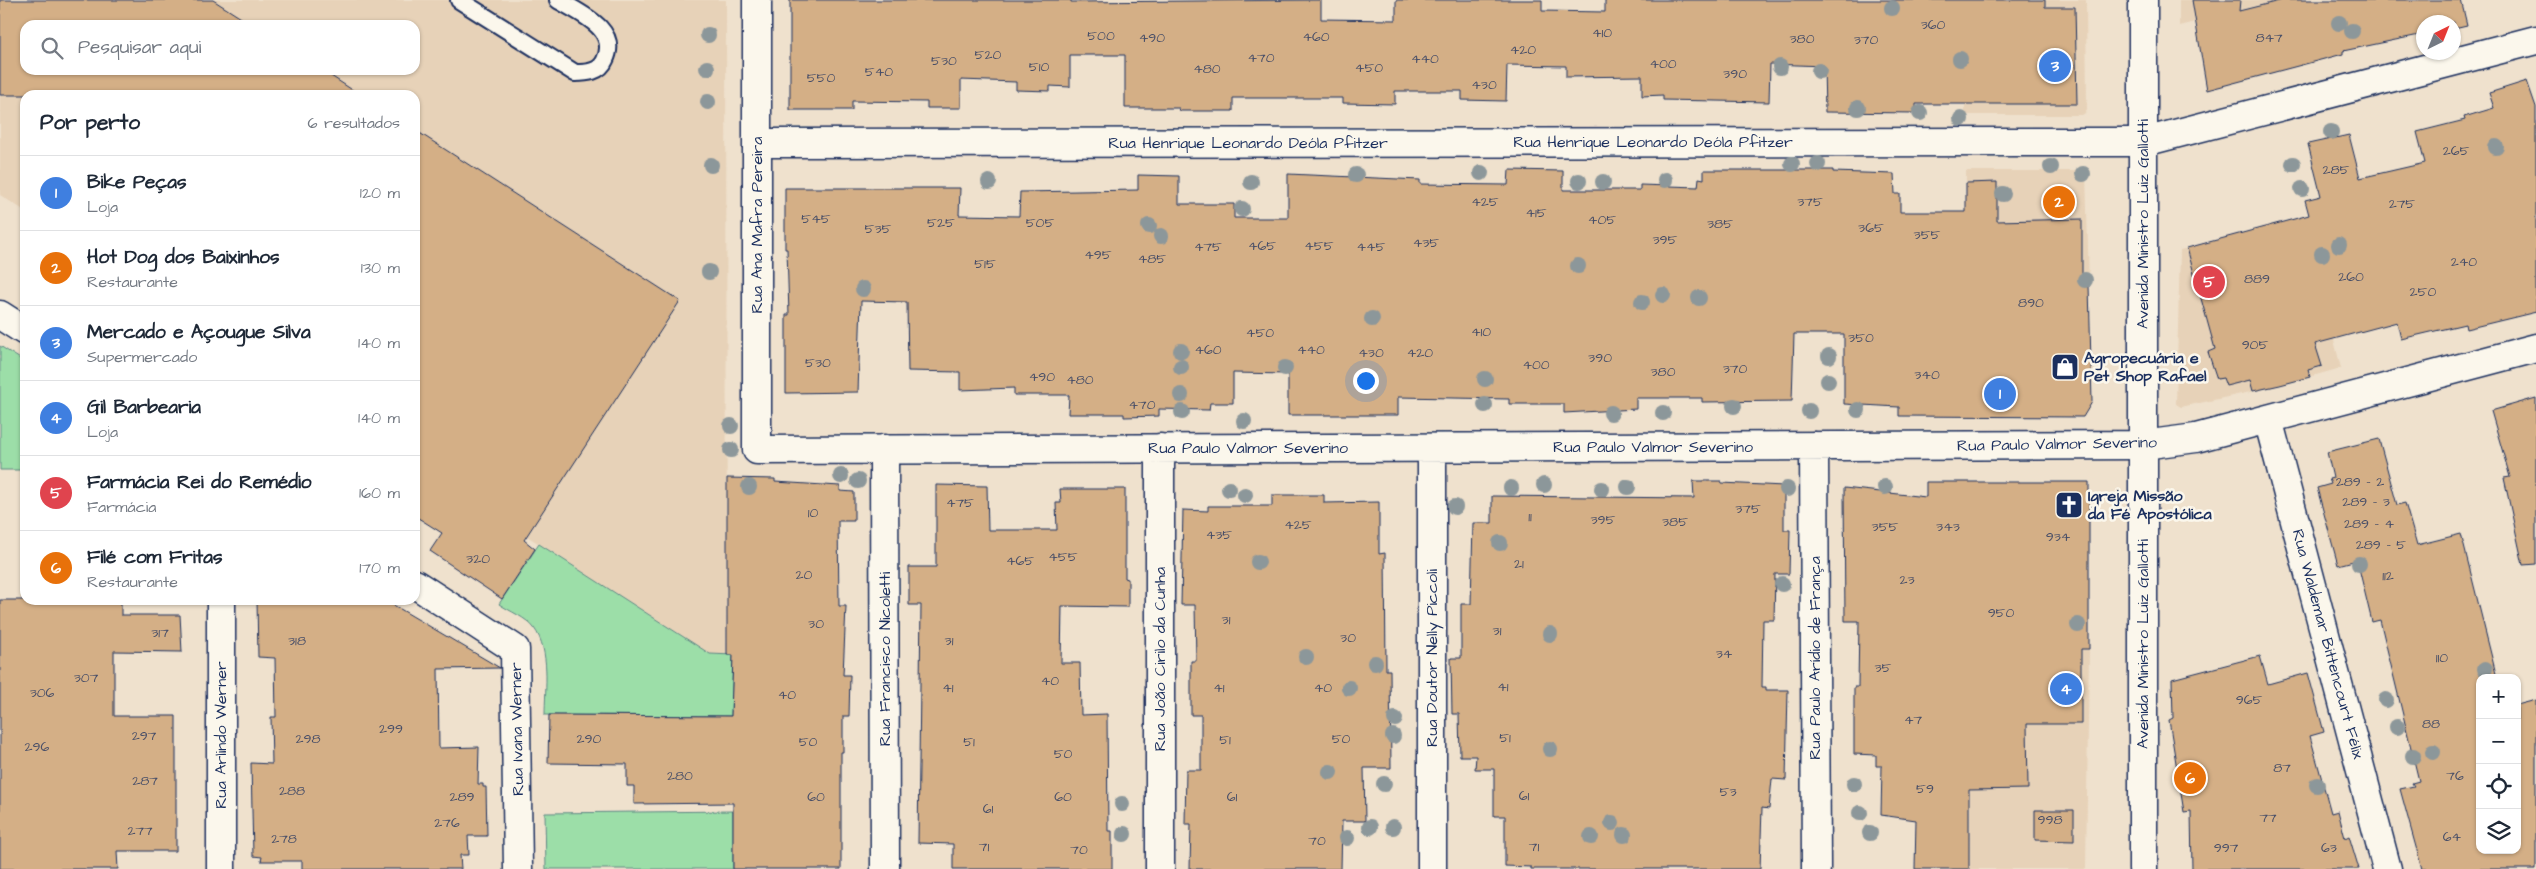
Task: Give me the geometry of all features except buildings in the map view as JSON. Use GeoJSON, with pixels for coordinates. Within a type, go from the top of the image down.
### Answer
{"type":"FeatureCollection","features":[{"type":"Feature","properties":{"kind":"street","name":"Rua Ana Mafra Pereira"},"geometry":{"type":"LineString","coordinates":[[757,0],[757,450]]}},
{"type":"Feature","properties":{"kind":"street","name":"Avenida Ministro Luiz Gallotti"},"geometry":{"type":"LineString","coordinates":[[2143,0],[2143,869]]}},
{"type":"Feature","properties":{"kind":"street","name":"Rua Henrique Leonardo Deóla Pfitzer"},"geometry":{"type":"LineString","coordinates":[[756,144],[2144,142],[2536,40]]}},
{"type":"Feature","properties":{"kind":"street"},"geometry":{"type":"LineString","coordinates":[[0,315],[20,328]]}},
{"type":"Feature","properties":{"kind":"street","name":"Rua Paulo Valmor Severino"},"geometry":{"type":"LineString","coordinates":[[757,450],[2143,445],[2196,438],[2536,348]]}},
{"type":"Feature","properties":{"kind":"street","name":"Rua Waldemar Bittencourt Félix"},"geometry":{"type":"LineString","coordinates":[[2268,419],[2387,869]]}},
{"type":"Feature","properties":{"kind":"street","name":"Rua Paulo Arídio de França"},"geometry":{"type":"LineString","coordinates":[[1814,446],[1816,869]]}},
{"type":"Feature","properties":{"kind":"street","name":"Rua João Cirilo da Cunha"},"geometry":{"type":"LineString","coordinates":[[1160,448],[1160,869]]}},
{"type":"Feature","properties":{"kind":"street","name":"Rua Doutor Nelly Piccoli"},"geometry":{"type":"LineString","coordinates":[[1432,448],[1432,869]]}},
{"type":"Feature","properties":{"kind":"street","name":"Rua Francisco Nicoletti"},"geometry":{"type":"LineString","coordinates":[[884,449],[884,869]]}},
{"type":"Feature","properties":{"kind":"street","name":"Rua Ivana Werner"},"geometry":{"type":"LineString","coordinates":[[420,587],[516,649],[518,869]]}},
{"type":"Feature","properties":{"kind":"street","name":"Rua Arlindo Werner"},"geometry":{"type":"LineString","coordinates":[[221,605],[221,869]]}},
{"type":"Feature","properties":{"kind":"lane"},"geometry":{"type":"LineString","coordinates":[[459,0],[570,71],[586,73],[596,70],[604,63],[608,53],[609,42],[605,33],[597,25],[558,0]]}},
{"type":"Feature","properties":{"kind":"shaded area"},"geometry":{"type":"Polygon","coordinates":[[[0,0],[726,0],[727,655],[710,654],[420,467],[420,90],[20,90],[20,208],[0,195],[0,0]]]}},
{"type":"Feature","properties":{"kind":"shaded area"},"geometry":{"type":"Polygon","coordinates":[[[1965,0],[2086,0],[2087,109],[2085,113],[2082,115],[1965,115],[1965,0]]]}},
{"type":"Feature","properties":{"kind":"shaded area"},"geometry":{"type":"Polygon","coordinates":[[[2179,0],[2283,0],[2179,26],[2179,0]]]}},
{"type":"Feature","properties":{"kind":"shaded area"},"geometry":{"type":"Polygon","coordinates":[[[1966,171],[2086,171],[2092,402],[2083,417],[1965,416],[1966,171]]]}},
{"type":"Feature","properties":{"kind":"shaded area"},"geometry":{"type":"Polygon","coordinates":[[[2303,217],[2341,368],[2269,388],[2181,407],[2176,404],[2180,250],[2303,217]]]}},
{"type":"Feature","properties":{"kind":"shaded area"},"geometry":{"type":"Polygon","coordinates":[[[1970,648],[2089,649],[2086,869],[1969,869],[1970,648]]]}},
{"type":"Feature","properties":{"kind":"green space"},"geometry":{"type":"Polygon","coordinates":[[[0,346],[20,359],[20,470],[0,470],[0,346]]]}},
{"type":"Feature","properties":{"kind":"green space"},"geometry":{"type":"Polygon","coordinates":[[[539,544],[710,654],[733,655],[731,716],[545,715],[546,670],[543,648],[539,637],[527,621],[499,604],[539,544]]]}},
{"type":"Feature","properties":{"kind":"green space"},"geometry":{"type":"Polygon","coordinates":[[[733,811],[733,869],[546,869],[545,813],[733,811]]]}},
{"type":"Feature","properties":{"kind":"place","name":"Mercado e Açougue Silva"},"geometry":{"type":"Point","coordinates":[2055,66]}},
{"type":"Feature","properties":{"kind":"place","name":"Hot Dog dos Baixinhos"},"geometry":{"type":"Point","coordinates":[2059,202]}},
{"type":"Feature","properties":{"kind":"place","name":"Farmácia Rei do Remédio"},"geometry":{"type":"Point","coordinates":[2209,282]}},
{"type":"Feature","properties":{"kind":"place","name":"Agropecuária e Pet Shop Rafael"},"geometry":{"type":"Point","coordinates":[2065,367]}},
{"type":"Feature","properties":{"kind":"place","name":"Bike Peças"},"geometry":{"type":"Point","coordinates":[2000,394]}},
{"type":"Feature","properties":{"kind":"place","name":"Igreja Missão da Fé Apostólica"},"geometry":{"type":"Point","coordinates":[2069,505]}},
{"type":"Feature","properties":{"kind":"place","name":"Gil Barbearia"},"geometry":{"type":"Point","coordinates":[2066,689]}},
{"type":"Feature","properties":{"kind":"place","name":"Filé com Fritas"},"geometry":{"type":"Point","coordinates":[2190,778]}}]}
